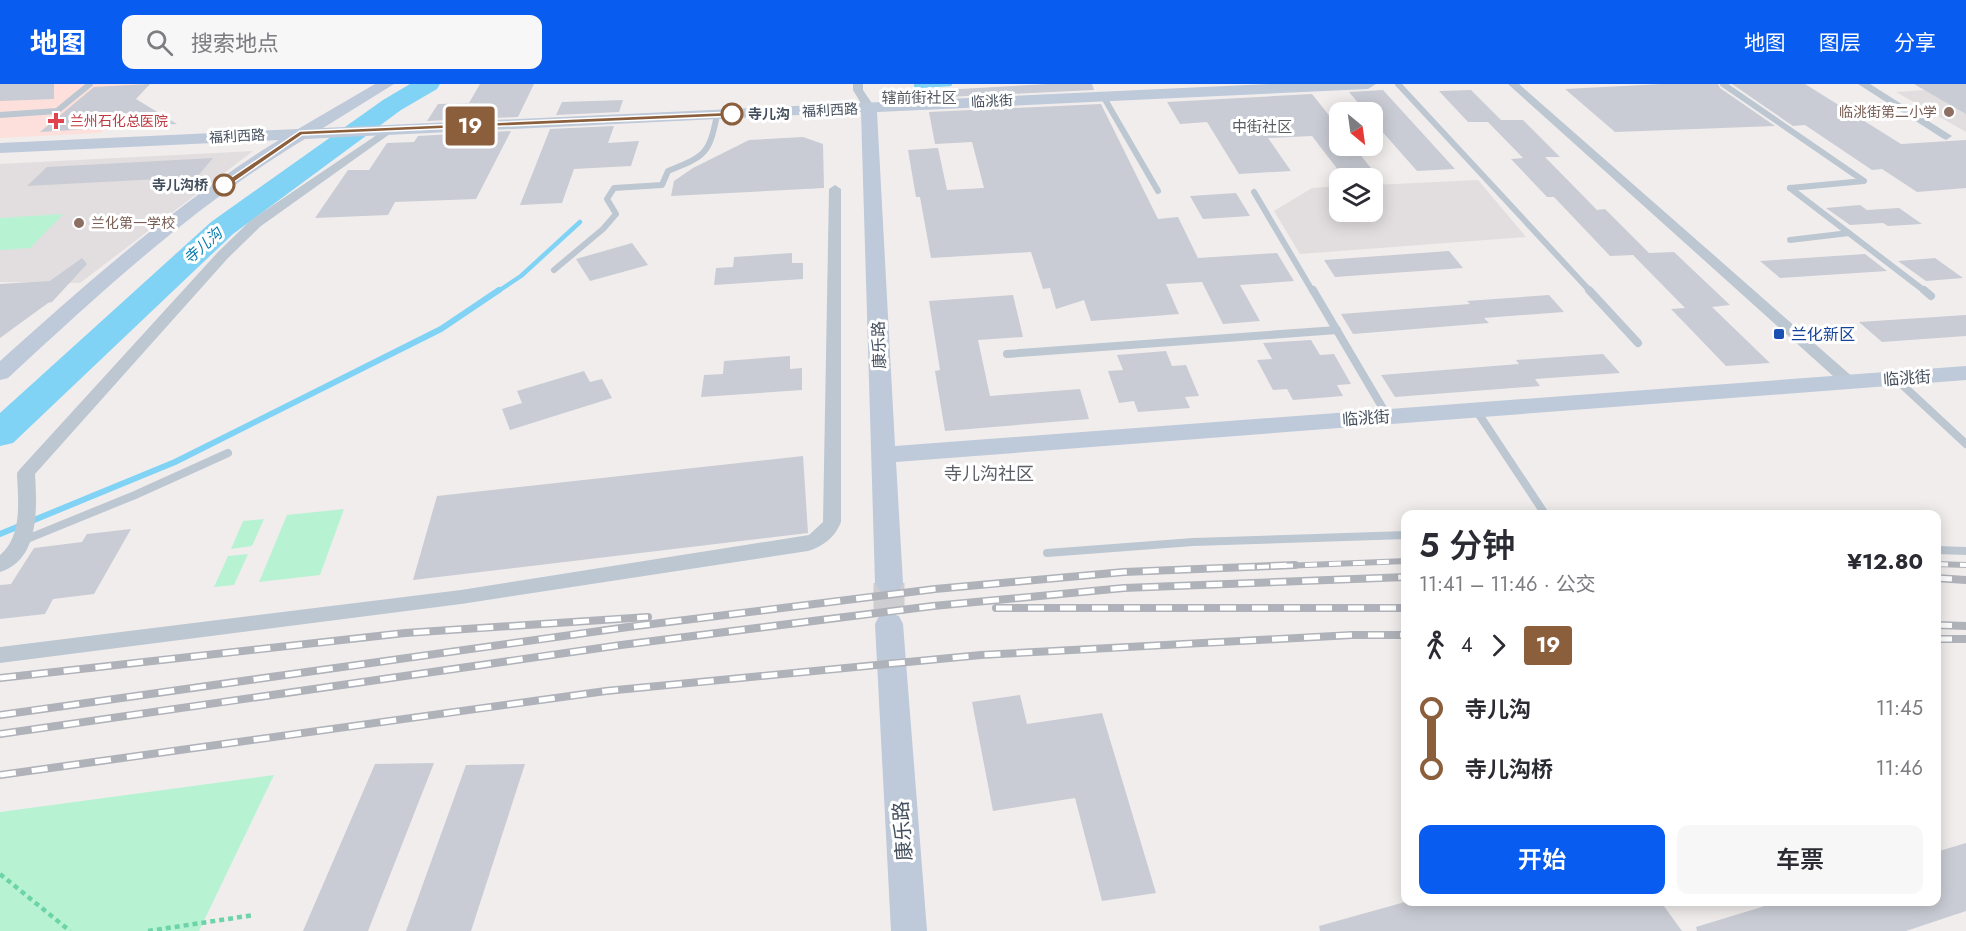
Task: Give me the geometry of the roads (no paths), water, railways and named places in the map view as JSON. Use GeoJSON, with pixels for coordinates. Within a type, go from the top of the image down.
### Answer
{"type":"FeatureCollection","features":[{"type":"Feature","properties":{"kind":"street"},"geometry":{"type":"LineString","coordinates":[[0,373],[152,242],[225,184],[386,84]]}},
{"type":"Feature","properties":{"kind":"street"},"geometry":{"type":"LineString","coordinates":[[858,84],[858,90],[869,108]]}},
{"type":"Feature","properties":{"kind":"street","name":"临洮街"},"geometry":{"type":"LineString","coordinates":[[869,108],[1368,84]]}},
{"type":"Feature","properties":{"kind":"street"},"geometry":{"type":"LineString","coordinates":[[1513,84],[1849,382]]}},
{"type":"Feature","properties":{"kind":"street"},"geometry":{"type":"LineString","coordinates":[[1863,84],[1946,136]]}},
{"type":"Feature","properties":{"kind":"street","name":"福利西路"},"geometry":{"type":"LineString","coordinates":[[0,148],[869,108]]}},
{"type":"Feature","properties":{"kind":"street","name":"康乐路"},"geometry":{"type":"LineString","coordinates":[[869,108],[889,583]]}},
{"type":"Feature","properties":{"kind":"street"},"geometry":{"type":"LineString","coordinates":[[0,565],[15,552],[21,537],[27,510],[26,472],[223,255],[256,223],[385,129]]}},
{"type":"Feature","properties":{"kind":"street"},"geometry":{"type":"LineString","coordinates":[[0,655],[461,597],[816,541],[827,532],[832,522],[834,189]]}},
{"type":"Feature","properties":{"kind":"street","name":"临洮街"},"geometry":{"type":"LineString","coordinates":[[884,455],[1966,374]]}},
{"type":"Feature","properties":{"kind":"street","name":"康乐路"},"geometry":{"type":"LineString","coordinates":[[890,624],[909,931]]}},
{"type":"Feature","properties":{"kind":"lane"},"geometry":{"type":"LineString","coordinates":[[0,115],[57,111],[90,84]]}},
{"type":"Feature","properties":{"kind":"lane"},"geometry":{"type":"LineString","coordinates":[[1398,84],[1638,343]]}},
{"type":"Feature","properties":{"kind":"lane"},"geometry":{"type":"LineString","coordinates":[[1723,84],[1864,181],[1790,188],[1931,296]]}},
{"type":"Feature","properties":{"kind":"lane"},"geometry":{"type":"LineString","coordinates":[[1103,96],[1158,191]]}},
{"type":"Feature","properties":{"kind":"lane"},"geometry":{"type":"LineString","coordinates":[[554,270],[603,230],[616,214],[608,199],[614,189],[662,185],[668,171],[704,156],[711,144],[717,115]]}},
{"type":"Feature","properties":{"kind":"lane"},"geometry":{"type":"LineString","coordinates":[[1254,192],[1388,417]]}},
{"type":"Feature","properties":{"kind":"lane"},"geometry":{"type":"LineString","coordinates":[[1790,240],[1849,233]]}},
{"type":"Feature","properties":{"kind":"lane"},"geometry":{"type":"LineString","coordinates":[[1007,354],[1336,330]]}},
{"type":"Feature","properties":{"kind":"lane"},"geometry":{"type":"LineString","coordinates":[[1896,379],[1966,444]]}},
{"type":"Feature","properties":{"kind":"lane"},"geometry":{"type":"LineString","coordinates":[[1476,410],[1542,510]]}},
{"type":"Feature","properties":{"kind":"lane"},"geometry":{"type":"LineString","coordinates":[[21,537],[135,495],[228,453]]}},
{"type":"Feature","properties":{"kind":"lane"},"geometry":{"type":"LineString","coordinates":[[1047,553],[1193,542],[1401,535]]}},
{"type":"Feature","properties":{"kind":"lane"},"geometry":{"type":"LineString","coordinates":[[1941,550],[1966,551]]}},
{"type":"Feature","properties":{"kind":"waterway","name":"寺儿沟"},"geometry":{"type":"LineString","coordinates":[[0,434],[222,228],[392,105],[428,84]]}},
{"type":"Feature","properties":{"kind":"waterway"},"geometry":{"type":"LineString","coordinates":[[916,86],[950,84]]}},
{"type":"Feature","properties":{"kind":"waterway"},"geometry":{"type":"LineString","coordinates":[[497,292],[521,276],[580,222]]}},
{"type":"Feature","properties":{"kind":"waterway"},"geometry":{"type":"LineString","coordinates":[[0,534],[175,462],[441,329],[499,290]]}},
{"type":"Feature","properties":{"kind":"tunnel"},"geometry":{"type":"LineString","coordinates":[[889,583],[889,624]]}},
{"type":"Feature","properties":{"kind":"railway"},"geometry":{"type":"LineString","coordinates":[[1257,567],[1401,561]]}},
{"type":"Feature","properties":{"kind":"railway"},"geometry":{"type":"LineString","coordinates":[[1941,564],[1966,565]]}},
{"type":"Feature","properties":{"kind":"railway"},"geometry":{"type":"LineString","coordinates":[[0,715],[628,627],[935,589],[1124,572],[1295,565]]}},
{"type":"Feature","properties":{"kind":"railway"},"geometry":{"type":"LineString","coordinates":[[0,734],[621,645],[933,606],[1124,588],[1401,577]]}},
{"type":"Feature","properties":{"kind":"railway"},"geometry":{"type":"LineString","coordinates":[[1941,578],[1966,580]]}},
{"type":"Feature","properties":{"kind":"railway"},"geometry":{"type":"LineString","coordinates":[[996,608],[1401,608]]}},
{"type":"Feature","properties":{"kind":"railway"},"geometry":{"type":"LineString","coordinates":[[0,678],[405,633],[648,617]]}},
{"type":"Feature","properties":{"kind":"railway"},"geometry":{"type":"LineString","coordinates":[[1941,625],[1966,626]]}},
{"type":"Feature","properties":{"kind":"railway"},"geometry":{"type":"LineString","coordinates":[[0,775],[606,691],[981,655],[1352,635],[1401,635]]}},
{"type":"Feature","properties":{"kind":"railway"},"geometry":{"type":"LineString","coordinates":[[1941,639],[1966,639]]}},
{"type":"Feature","properties":{"kind":"place","name":"临洮街第二小学"},"geometry":{"type":"Point","coordinates":[1949,112]}},
{"type":"Feature","properties":{"kind":"place","name":"寺儿沟"},"geometry":{"type":"Point","coordinates":[732,114]}},
{"type":"Feature","properties":{"kind":"place","name":"兰州石化总医院"},"geometry":{"type":"Point","coordinates":[56,121]}},
{"type":"Feature","properties":{"kind":"place","name":"寺儿沟桥"},"geometry":{"type":"Point","coordinates":[224,185]}},
{"type":"Feature","properties":{"kind":"place","name":"兰化第一学校"},"geometry":{"type":"Point","coordinates":[79,223]}},
{"type":"Feature","properties":{"kind":"place","name":"兰化新区"},"geometry":{"type":"Point","coordinates":[1779,334]}},
{"type":"Feature","properties":{"kind":"district","name":"辖前街社区"},"geometry":{"type":"Point","coordinates":[919,98]}},
{"type":"Feature","properties":{"kind":"district","name":"中街社区"},"geometry":{"type":"Point","coordinates":[1262,127]}},
{"type":"Feature","properties":{"kind":"district","name":"寺儿沟社区"},"geometry":{"type":"Point","coordinates":[989,474]}}]}
